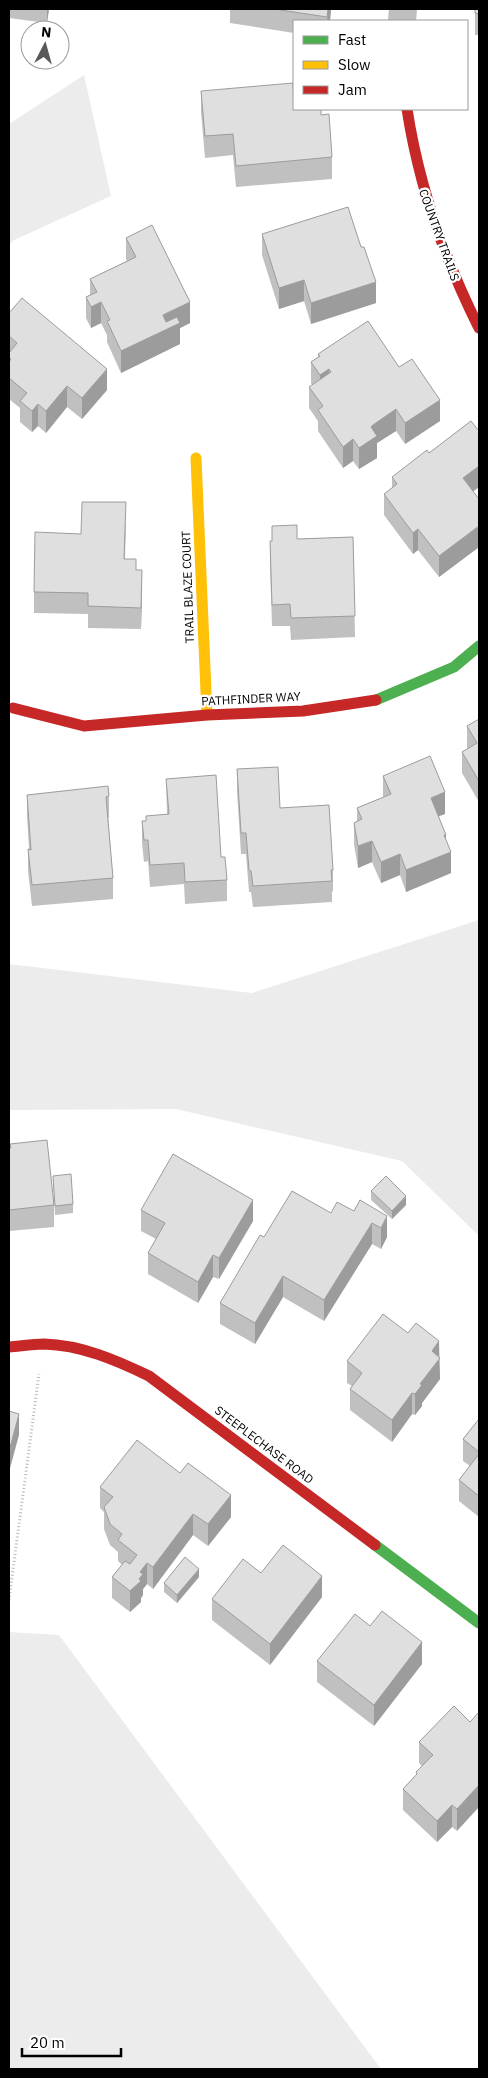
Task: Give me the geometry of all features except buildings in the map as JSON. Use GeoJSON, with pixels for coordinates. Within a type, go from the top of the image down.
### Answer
{"type":"FeatureCollection","features":[{"type":"Feature","properties":{"kind":"street","name":"COUNTRY TRAILS"},"geometry":{"type":"LineString","coordinates":[[407,110],[420,178],[437,236],[457,284],[479,328]]}},
{"type":"Feature","properties":{"kind":"street","name":"TRAIL BLAZE COURT"},"geometry":{"type":"LineString","coordinates":[[196,458],[207,715]]}},
{"type":"Feature","properties":{"kind":"street","name":"PATHFINDER WAY"},"geometry":{"type":"LineString","coordinates":[[13,708],[84,726],[207,715],[303,711],[376,700],[454,667],[479,646]]}},
{"type":"Feature","properties":{"kind":"street","name":"STEEPLECHASE ROAD"},"geometry":{"type":"LineString","coordinates":[[9,1347],[43,1344],[73,1348],[102,1355],[149,1376],[479,1623]]}},
{"type":"Feature","properties":{"kind":"path"},"geometry":{"type":"LineString","coordinates":[[9,1600],[43,1344]]}},
{"type":"Feature","properties":{"kind":"shaded area"},"geometry":{"type":"Polygon","coordinates":[[[84,75],[111,196],[12,241],[9,247],[9,124],[84,75]]]}},
{"type":"Feature","properties":{"kind":"shaded area"},"geometry":{"type":"Polygon","coordinates":[[[479,920],[479,1236],[402,1161],[176,1109],[9,1110],[9,964],[252,993],[479,920]]]}},
{"type":"Feature","properties":{"kind":"shaded area"},"geometry":{"type":"Polygon","coordinates":[[[9,1632],[59,1635],[381,2069],[9,2069],[9,1632]]]}},
{"type":"Feature","properties":{"kind":"traffic: fast"},"geometry":{"type":"LineString","coordinates":[[376,700],[454,667],[479,646]]}},
{"type":"Feature","properties":{"kind":"traffic: fast"},"geometry":{"type":"LineString","coordinates":[[375,1545],[479,1623]]}},
{"type":"Feature","properties":{"kind":"traffic: slow"},"geometry":{"type":"LineString","coordinates":[[196,458],[207,715]]}},
{"type":"Feature","properties":{"kind":"traffic: jam"},"geometry":{"type":"LineString","coordinates":[[407,110],[418,166],[434,222],[466,302],[479,328]]}},
{"type":"Feature","properties":{"kind":"traffic: jam"},"geometry":{"type":"LineString","coordinates":[[13,708],[84,726],[207,715],[303,711],[376,700]]}},
{"type":"Feature","properties":{"kind":"traffic: jam"},"geometry":{"type":"LineString","coordinates":[[9,1347],[44,1344],[71,1347],[111,1359],[149,1376],[375,1545]]}}]}
